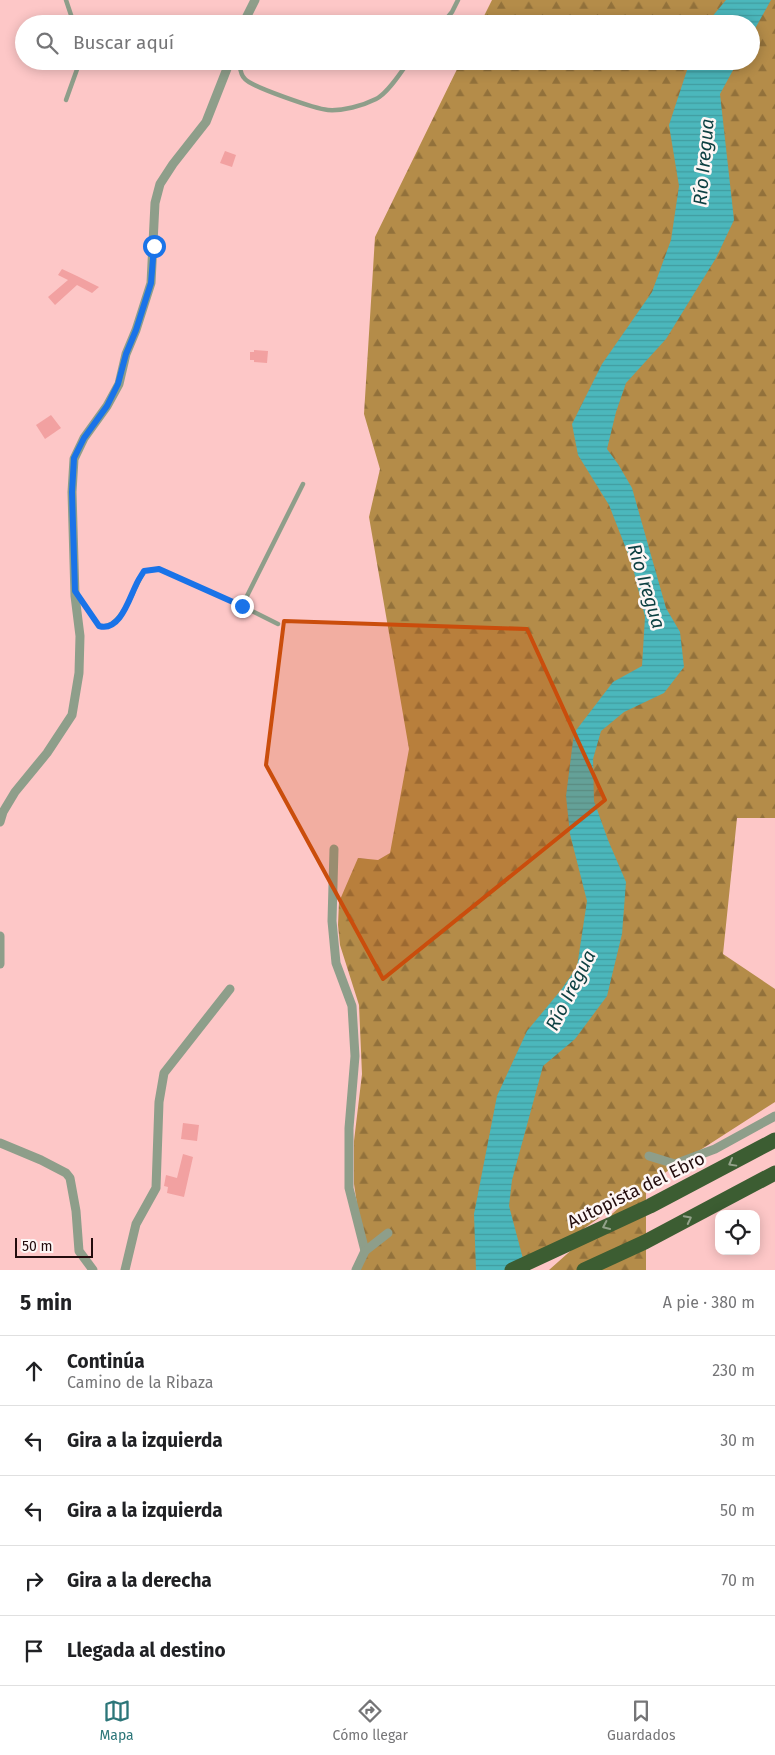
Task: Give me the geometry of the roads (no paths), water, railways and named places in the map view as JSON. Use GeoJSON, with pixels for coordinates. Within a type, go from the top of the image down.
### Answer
{"type":"FeatureCollection","features":[{"type":"Feature","properties":{"kind":"highway","name":"Autopista del Ebro"},"geometry":{"type":"LineString","coordinates":[[512,1270],[650,1206],[775,1140]]}},
{"type":"Feature","properties":{"kind":"highway"},"geometry":{"type":"LineString","coordinates":[[584,1270],[645,1242],[775,1173]]}},
{"type":"Feature","properties":{"kind":"street"},"geometry":{"type":"LineString","coordinates":[[248,15],[255,0]]}},
{"type":"Feature","properties":{"kind":"street"},"geometry":{"type":"LineString","coordinates":[[0,822],[2,812],[15,792],[48,752],[72,715],[79,673],[80,636],[75,591],[72,492],[74,458],[84,438],[107,406],[118,384],[126,354],[151,283],[155,203],[160,184],[206,122],[226,70]]}},
{"type":"Feature","properties":{"kind":"street"},"geometry":{"type":"LineString","coordinates":[[334,849],[332,921],[336,963],[352,1006],[355,1056],[348,1128],[348,1188],[364,1251]]}},
{"type":"Feature","properties":{"kind":"street"},"geometry":{"type":"LineString","coordinates":[[0,936],[0,964]]}},
{"type":"Feature","properties":{"kind":"street"},"geometry":{"type":"LineString","coordinates":[[125,1270],[136,1224],[156,1188],[159,1102],[164,1073],[230,989]]}},
{"type":"Feature","properties":{"kind":"street"},"geometry":{"type":"LineString","coordinates":[[649,1156],[675,1164],[716,1149],[775,1116]]}},
{"type":"Feature","properties":{"kind":"street"},"geometry":{"type":"LineString","coordinates":[[0,1143],[40,1160],[66,1173],[70,1178],[76,1211],[79,1251],[93,1270]]}},
{"type":"Feature","properties":{"kind":"street"},"geometry":{"type":"LineString","coordinates":[[356,1270],[364,1251],[388,1233]]}},
{"type":"Feature","properties":{"kind":"lane"},"geometry":{"type":"LineString","coordinates":[[66,0],[71,15]]}},
{"type":"Feature","properties":{"kind":"lane"},"geometry":{"type":"LineString","coordinates":[[450,15],[458,0]]}},
{"type":"Feature","properties":{"kind":"lane"},"geometry":{"type":"LineString","coordinates":[[66,100],[77,70]]}},
{"type":"Feature","properties":{"kind":"lane"},"geometry":{"type":"LineString","coordinates":[[240,70],[245,79],[256,86],[318,108],[329,110],[353,108],[378,98],[403,70]]}},
{"type":"Feature","properties":{"kind":"lane"},"geometry":{"type":"LineString","coordinates":[[242,606],[303,484]]}},
{"type":"Feature","properties":{"kind":"lane"},"geometry":{"type":"LineString","coordinates":[[75,591],[99,626],[104,628],[112,625],[124,611],[144,571],[159,569],[278,624]]}},
{"type":"Feature","properties":{"kind":"water"},"geometry":{"type":"Polygon","coordinates":[[[726,0],[771,0],[760,20],[760,15],[714,15],[726,0]]]}},
{"type":"Feature","properties":{"kind":"water","name":"Río Iregua"},"geometry":{"type":"Polygon","coordinates":[[[687,70],[733,70],[720,94],[734,220],[716,258],[666,339],[626,383],[616,412],[607,449],[632,488],[666,608],[680,632],[684,667],[664,693],[624,712],[601,731],[593,759],[594,801],[626,882],[622,934],[607,996],[575,1039],[543,1066],[512,1180],[509,1206],[526,1270],[476,1270],[474,1214],[497,1096],[527,1031],[561,990],[577,967],[587,901],[570,834],[566,796],[574,733],[613,682],[642,666],[645,617],[632,564],[609,505],[578,455],[572,424],[602,364],[652,292],[671,240],[679,186],[669,125],[687,70]]]}}]}
